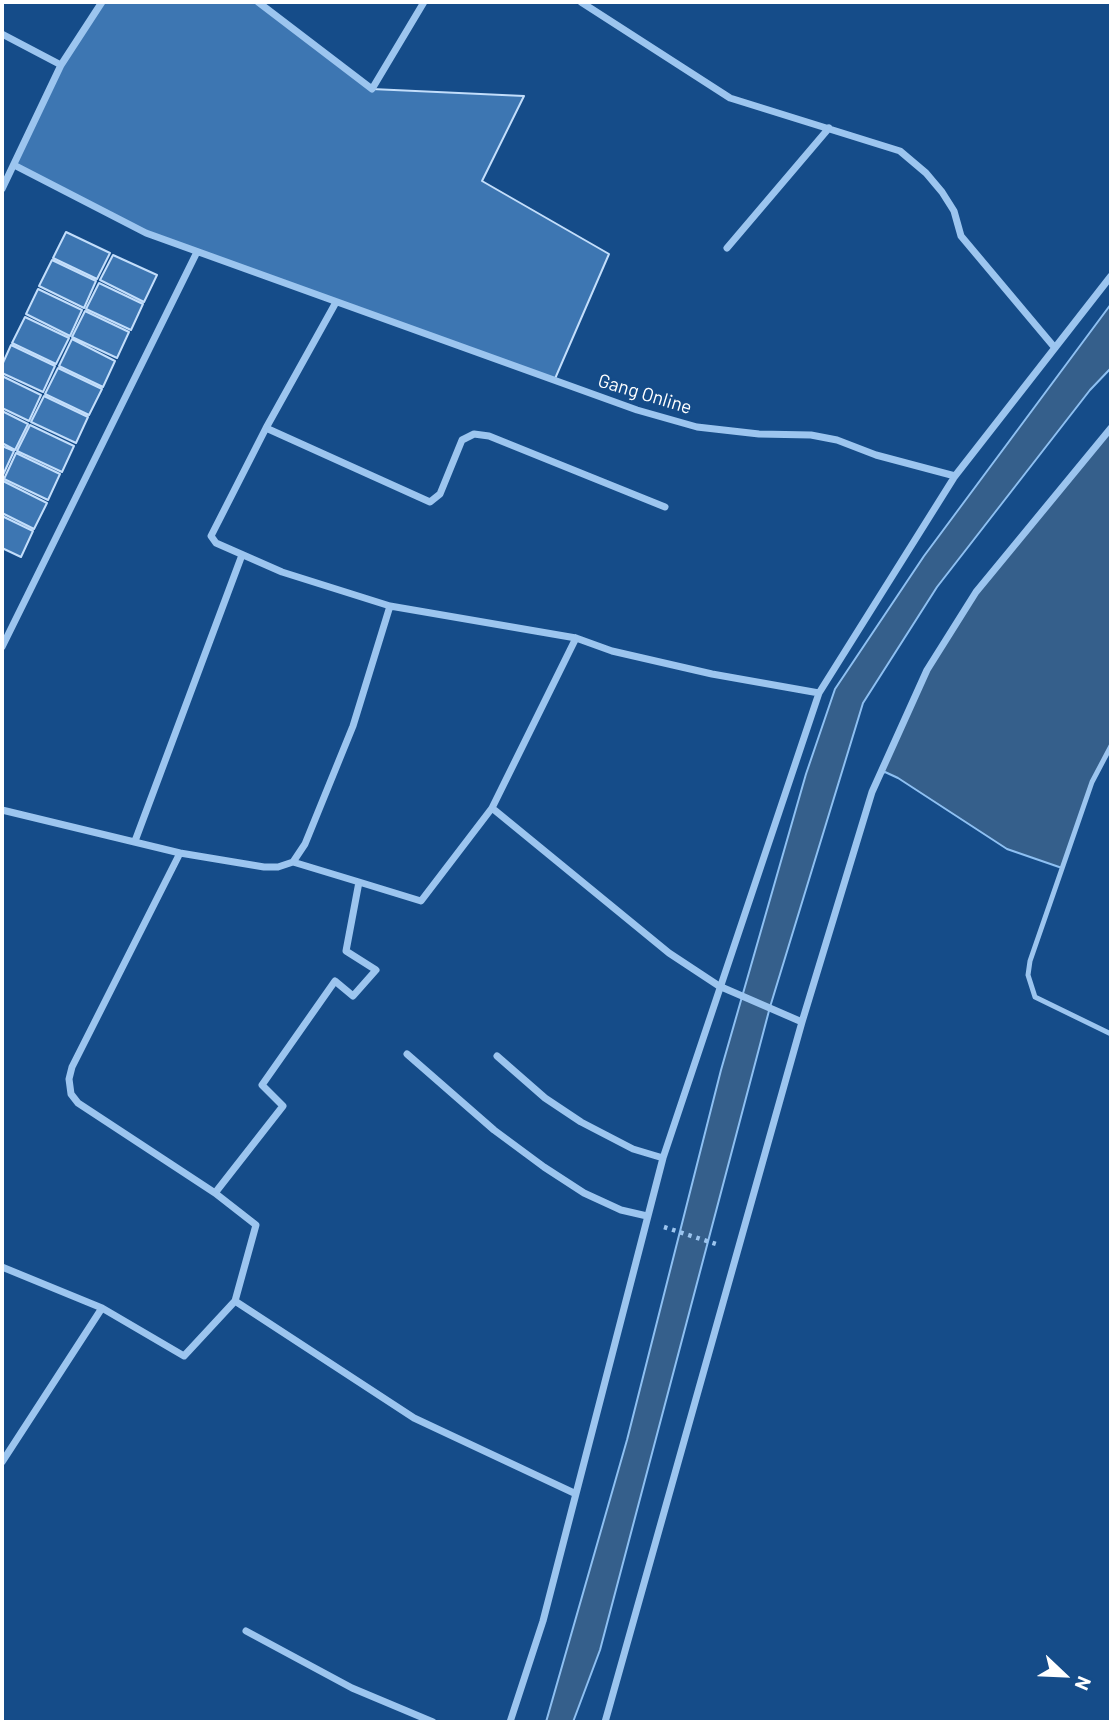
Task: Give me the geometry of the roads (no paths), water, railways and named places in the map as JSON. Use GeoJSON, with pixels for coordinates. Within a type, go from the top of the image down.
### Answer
{"type":"FeatureCollection","features":[{"type":"Feature","properties":{"kind":"street"},"geometry":{"type":"LineString","coordinates":[[2,189],[61,65],[102,2]]}},
{"type":"Feature","properties":{"kind":"street"},"geometry":{"type":"LineString","coordinates":[[258,2],[372,89],[424,2]]}},
{"type":"Feature","properties":{"kind":"street"},"geometry":{"type":"LineString","coordinates":[[581,2],[730,98],[900,151],[926,173],[954,211],[961,236],[1055,348]]}},
{"type":"Feature","properties":{"kind":"street"},"geometry":{"type":"LineString","coordinates":[[2,34],[61,65]]}},
{"type":"Feature","properties":{"kind":"street"},"geometry":{"type":"LineString","coordinates":[[727,247],[829,128]]}},
{"type":"Feature","properties":{"kind":"street","name":"Gang Online"},"geometry":{"type":"LineString","coordinates":[[14,166],[107,215],[197,252],[335,304],[649,414],[697,427],[736,432],[811,435],[955,476]]}},
{"type":"Feature","properties":{"kind":"street"},"geometry":{"type":"LineString","coordinates":[[2,648],[197,252]]}},
{"type":"Feature","properties":{"kind":"street"},"geometry":{"type":"LineString","coordinates":[[510,1722],[543,1621],[574,1493],[663,1158],[819,694],[955,476],[1111,276]]}},
{"type":"Feature","properties":{"kind":"street"},"geometry":{"type":"LineString","coordinates":[[335,304],[266,428],[211,536],[215,543],[317,584],[390,606],[576,638],[612,651],[819,694]]}},
{"type":"Feature","properties":{"kind":"street"},"geometry":{"type":"LineString","coordinates":[[266,428],[429,502],[440,494],[462,440],[474,434],[489,436],[665,507]]}},
{"type":"Feature","properties":{"kind":"street"},"geometry":{"type":"LineString","coordinates":[[606,1722],[802,1022],[872,792],[927,670],[976,592],[1111,428]]}},
{"type":"Feature","properties":{"kind":"street"},"geometry":{"type":"LineString","coordinates":[[135,841],[242,555]]}},
{"type":"Feature","properties":{"kind":"street"},"geometry":{"type":"LineString","coordinates":[[293,862],[305,844],[353,726],[390,606]]}},
{"type":"Feature","properties":{"kind":"street"},"geometry":{"type":"LineString","coordinates":[[2,810],[180,853],[264,867],[278,867],[293,862],[421,901],[492,808],[576,638]]}},
{"type":"Feature","properties":{"kind":"street"},"geometry":{"type":"LineString","coordinates":[[492,808],[669,953],[719,986],[802,1022]]}},
{"type":"Feature","properties":{"kind":"street"},"geometry":{"type":"LineString","coordinates":[[2,1267],[102,1308],[184,1356],[234,1301],[256,1225],[215,1193],[78,1103],[71,1094],[69,1079],[180,853]]}},
{"type":"Feature","properties":{"kind":"street"},"geometry":{"type":"LineString","coordinates":[[215,1193],[283,1106],[262,1085],[335,981],[353,996],[376,970],[346,951],[359,882]]}},
{"type":"Feature","properties":{"kind":"street"},"geometry":{"type":"LineString","coordinates":[[407,1054],[494,1130],[544,1167],[584,1193],[621,1210],[647,1216]]}},
{"type":"Feature","properties":{"kind":"street"},"geometry":{"type":"LineString","coordinates":[[496,1056],[545,1098],[582,1122],[633,1149],[663,1158]]}},
{"type":"Feature","properties":{"kind":"street"},"geometry":{"type":"LineString","coordinates":[[234,1301],[414,1419],[574,1493]]}},
{"type":"Feature","properties":{"kind":"street"},"geometry":{"type":"LineString","coordinates":[[2,1462],[102,1308]]}},
{"type":"Feature","properties":{"kind":"street"},"geometry":{"type":"LineString","coordinates":[[246,1631],[352,1688],[433,1722]]}},
{"type":"Feature","properties":{"kind":"lane"},"geometry":{"type":"LineString","coordinates":[[1111,746],[1092,782],[1030,961],[1028,975],[1035,997],[1111,1034]]}},
{"type":"Feature","properties":{"kind":"water"},"geometry":{"type":"Polygon","coordinates":[[[1111,304],[1111,368],[1090,390],[937,587],[863,703],[770,1007],[600,1650],[573,1722],[546,1722],[627,1440],[721,1070],[806,774],[835,689],[924,556],[1111,304]]]}},
{"type":"Feature","properties":{"kind":"water"},"geometry":{"type":"Polygon","coordinates":[[[1111,428],[1111,746],[1092,782],[1062,868],[1007,849],[898,778],[885,772],[879,776],[927,670],[976,592],[1111,428]]]}}]}
